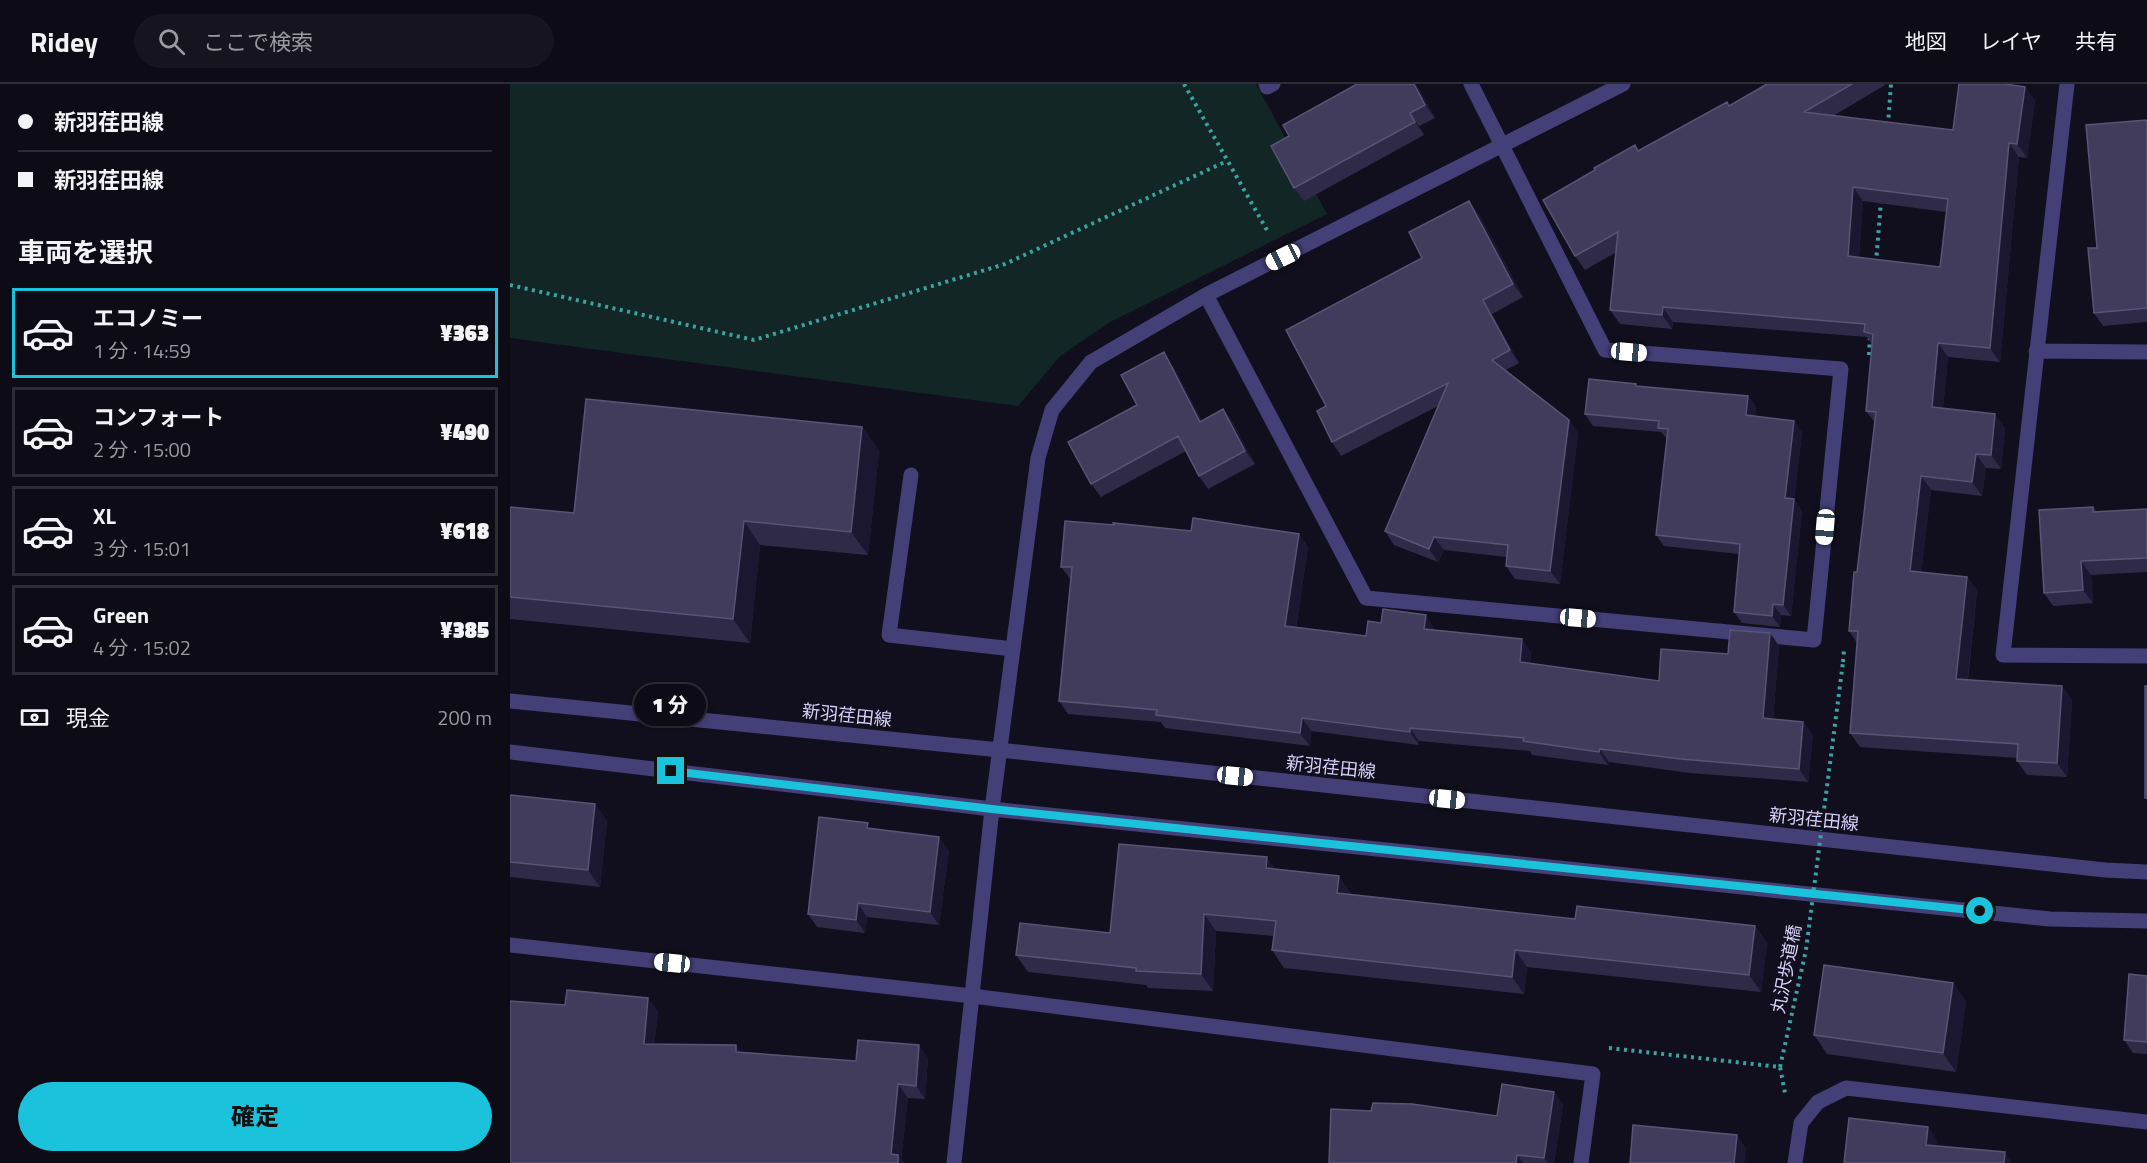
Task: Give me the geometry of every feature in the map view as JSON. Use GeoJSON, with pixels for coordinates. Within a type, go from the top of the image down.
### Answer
{"type":"FeatureCollection","features":[{"type":"Feature","properties":{"kind":"street"},"geometry":{"type":"LineString","coordinates":[[1266,84],[1267,87],[1273,84]]}},
{"type":"Feature","properties":{"kind":"street"},"geometry":{"type":"LineString","coordinates":[[1206,295],[1366,598],[1814,640],[1840,369],[1605,351],[1471,84]]}},
{"type":"Feature","properties":{"kind":"street"},"geometry":{"type":"LineString","coordinates":[[954,1163],[992,809],[1038,459],[1052,410],[1091,362],[1206,295],[1623,84]]}},
{"type":"Feature","properties":{"kind":"street"},"geometry":{"type":"LineString","coordinates":[[2067,84],[2003,655],[2147,656]]}},
{"type":"Feature","properties":{"kind":"street"},"geometry":{"type":"LineString","coordinates":[[2036,351],[2147,352]]}},
{"type":"Feature","properties":{"kind":"street"},"geometry":{"type":"LineString","coordinates":[[910,475],[889,635],[1013,649]]}},
{"type":"Feature","properties":{"kind":"street","name":"新羽荏田線"},"geometry":{"type":"LineString","coordinates":[[510,700],[1000,750],[2105,870],[2147,872]]}},
{"type":"Feature","properties":{"kind":"street"},"geometry":{"type":"LineString","coordinates":[[510,752],[992,809],[2050,919],[2147,921]]}},
{"type":"Feature","properties":{"kind":"street"},"geometry":{"type":"LineString","coordinates":[[510,945],[972,996],[1593,1074],[1581,1163]]}},
{"type":"Feature","properties":{"kind":"street"},"geometry":{"type":"LineString","coordinates":[[1795,1163],[1801,1123],[1818,1102],[1846,1088],[2147,1122]]}},
{"type":"Feature","properties":{"kind":"path"},"geometry":{"type":"LineString","coordinates":[[1184,84],[1283,257]]}},
{"type":"Feature","properties":{"kind":"path"},"geometry":{"type":"LineString","coordinates":[[510,285],[754,340],[1005,264],[1227,161]]}},
{"type":"Feature","properties":{"kind":"path","name":"丸沢歩道橋"},"geometry":{"type":"LineString","coordinates":[[1593,1074],[1609,1048],[1780,1067],[1806,950],[1843,662]]}},
{"type":"Feature","properties":{"kind":"green space"},"geometry":{"type":"Polygon","coordinates":[[[510,84],[1256,84],[1327,214],[1112,321],[1060,356],[1018,406],[510,338],[510,84]]]}},
{"type":"Feature","properties":{"kind":"building"},"geometry":{"type":"Polygon","coordinates":[[[1357,84],[1414,84],[1425,105],[1410,113],[1415,122],[1294,188],[1271,146],[1289,136],[1283,125],[1357,84]]]}},
{"type":"Feature","properties":{"kind":"building"},"geometry":{"type":"Polygon","coordinates":[[[1767,84],[1852,84],[1804,112],[1953,130],[1959,84],[2005,84],[2025,87],[2017,144],[2009,143],[1990,348],[1938,343],[1932,407],[1995,414],[1991,455],[1976,454],[1972,482],[1921,476],[1910,571],[1967,577],[1956,679],[2062,686],[2057,763],[2017,761],[2018,744],[1850,733],[1858,631],[1849,631],[1854,572],[1857,572],[1876,412],[1866,411],[1873,334],[1864,332],[1865,324],[1663,307],[1662,315],[1610,310],[1618,232],[1575,256],[1543,200],[1635,145],[1638,151],[1727,102],[1729,106],[1767,84]],[[1853,187],[1848,256],[1940,267],[1948,199],[1853,187]]]}},
{"type":"Feature","properties":{"kind":"building"},"geometry":{"type":"Polygon","coordinates":[[[2147,120],[2147,308],[2094,313],[2088,248],[2097,248],[2086,125],[2147,120]]]}},
{"type":"Feature","properties":{"kind":"building"},"geometry":{"type":"Polygon","coordinates":[[[1469,201],[1513,284],[1483,300],[1510,350],[1492,360],[1569,420],[1550,571],[1506,566],[1508,545],[1434,537],[1429,549],[1385,531],[1448,383],[1332,442],[1317,411],[1326,406],[1286,330],[1422,258],[1409,232],[1469,201]]]}},
{"type":"Feature","properties":{"kind":"building"},"geometry":{"type":"Polygon","coordinates":[[[1164,352],[1200,422],[1223,409],[1245,451],[1199,476],[1178,436],[1091,484],[1068,442],[1137,405],[1121,375],[1164,352]]]}},
{"type":"Feature","properties":{"kind":"building"},"geometry":{"type":"Polygon","coordinates":[[[1589,379],[1636,384],[1636,386],[1748,396],[1746,415],[1794,421],[1785,498],[1794,499],[1783,605],[1773,604],[1772,616],[1734,612],[1740,544],[1656,535],[1668,429],[1658,428],[1659,421],[1585,414],[1589,379]]]}},
{"type":"Feature","properties":{"kind":"building"},"geometry":{"type":"Polygon","coordinates":[[[586,399],[862,427],[851,532],[744,521],[733,619],[510,597],[510,507],[574,513],[586,399]]]}},
{"type":"Feature","properties":{"kind":"building"},"geometry":{"type":"Polygon","coordinates":[[[2093,507],[2093,512],[2147,509],[2147,558],[2081,561],[2083,590],[2044,593],[2039,510],[2093,507]]]}},
{"type":"Feature","properties":{"kind":"building"},"geometry":{"type":"Polygon","coordinates":[[[1193,518],[1299,534],[1285,626],[1366,636],[1368,621],[1381,623],[1383,609],[1426,615],[1424,629],[1522,639],[1520,662],[1659,681],[1661,649],[1728,654],[1730,630],[1770,633],[1763,718],[1803,722],[1799,769],[1681,759],[1600,749],[1599,752],[1523,741],[1524,738],[1410,728],[1410,732],[1302,718],[1300,733],[1156,715],[1157,710],[1059,701],[1072,567],[1061,567],[1065,521],[1114,525],[1113,523],[1191,531],[1193,518]]]}},
{"type":"Feature","properties":{"kind":"building"},"geometry":{"type":"Polygon","coordinates":[[[2145,686],[2147,686],[2147,798],[2145,798],[2145,686]]]}},
{"type":"Feature","properties":{"kind":"building"},"geometry":{"type":"Polygon","coordinates":[[[510,795],[595,804],[588,870],[510,862],[510,795]]]}},
{"type":"Feature","properties":{"kind":"building"},"geometry":{"type":"Polygon","coordinates":[[[819,817],[868,823],[867,828],[939,837],[930,912],[858,903],[856,920],[808,914],[819,817]]]}},
{"type":"Feature","properties":{"kind":"building"},"geometry":{"type":"Polygon","coordinates":[[[1119,844],[1267,857],[1266,868],[1339,876],[1337,893],[1575,919],[1577,906],[1755,926],[1749,975],[1515,950],[1512,977],[1272,950],[1276,921],[1204,914],[1201,974],[1136,971],[1136,968],[1016,955],[1020,923],[1110,933],[1119,844]]]}},
{"type":"Feature","properties":{"kind":"building"},"geometry":{"type":"Polygon","coordinates":[[[1824,965],[1953,983],[1943,1053],[1814,1035],[1824,965]]]}},
{"type":"Feature","properties":{"kind":"building"},"geometry":{"type":"Polygon","coordinates":[[[2129,974],[2147,976],[2147,1042],[2124,1040],[2129,974]]]}},
{"type":"Feature","properties":{"kind":"building"},"geometry":{"type":"Polygon","coordinates":[[[567,990],[648,998],[644,1044],[736,1045],[736,1052],[856,1061],[858,1040],[919,1045],[916,1086],[898,1084],[891,1154],[898,1155],[898,1163],[510,1163],[510,1001],[565,1005],[567,990]]]}},
{"type":"Feature","properties":{"kind":"building"},"geometry":{"type":"Polygon","coordinates":[[[1502,1084],[1554,1092],[1544,1158],[1517,1155],[1516,1163],[1329,1163],[1331,1109],[1371,1111],[1373,1103],[1412,1104],[1497,1116],[1502,1084]]]}},
{"type":"Feature","properties":{"kind":"building"},"geometry":{"type":"Polygon","coordinates":[[[1849,1118],[1928,1127],[1926,1145],[2005,1152],[2004,1163],[1844,1163],[1849,1118]]]}},
{"type":"Feature","properties":{"kind":"building"},"geometry":{"type":"Polygon","coordinates":[[[1633,1125],[1737,1135],[1734,1163],[1630,1163],[1633,1125]]]}},
{"type":"Feature","properties":{"kind":"route"},"geometry":{"type":"LineString","coordinates":[[671,771],[992,809],[1980,911]]}}]}
